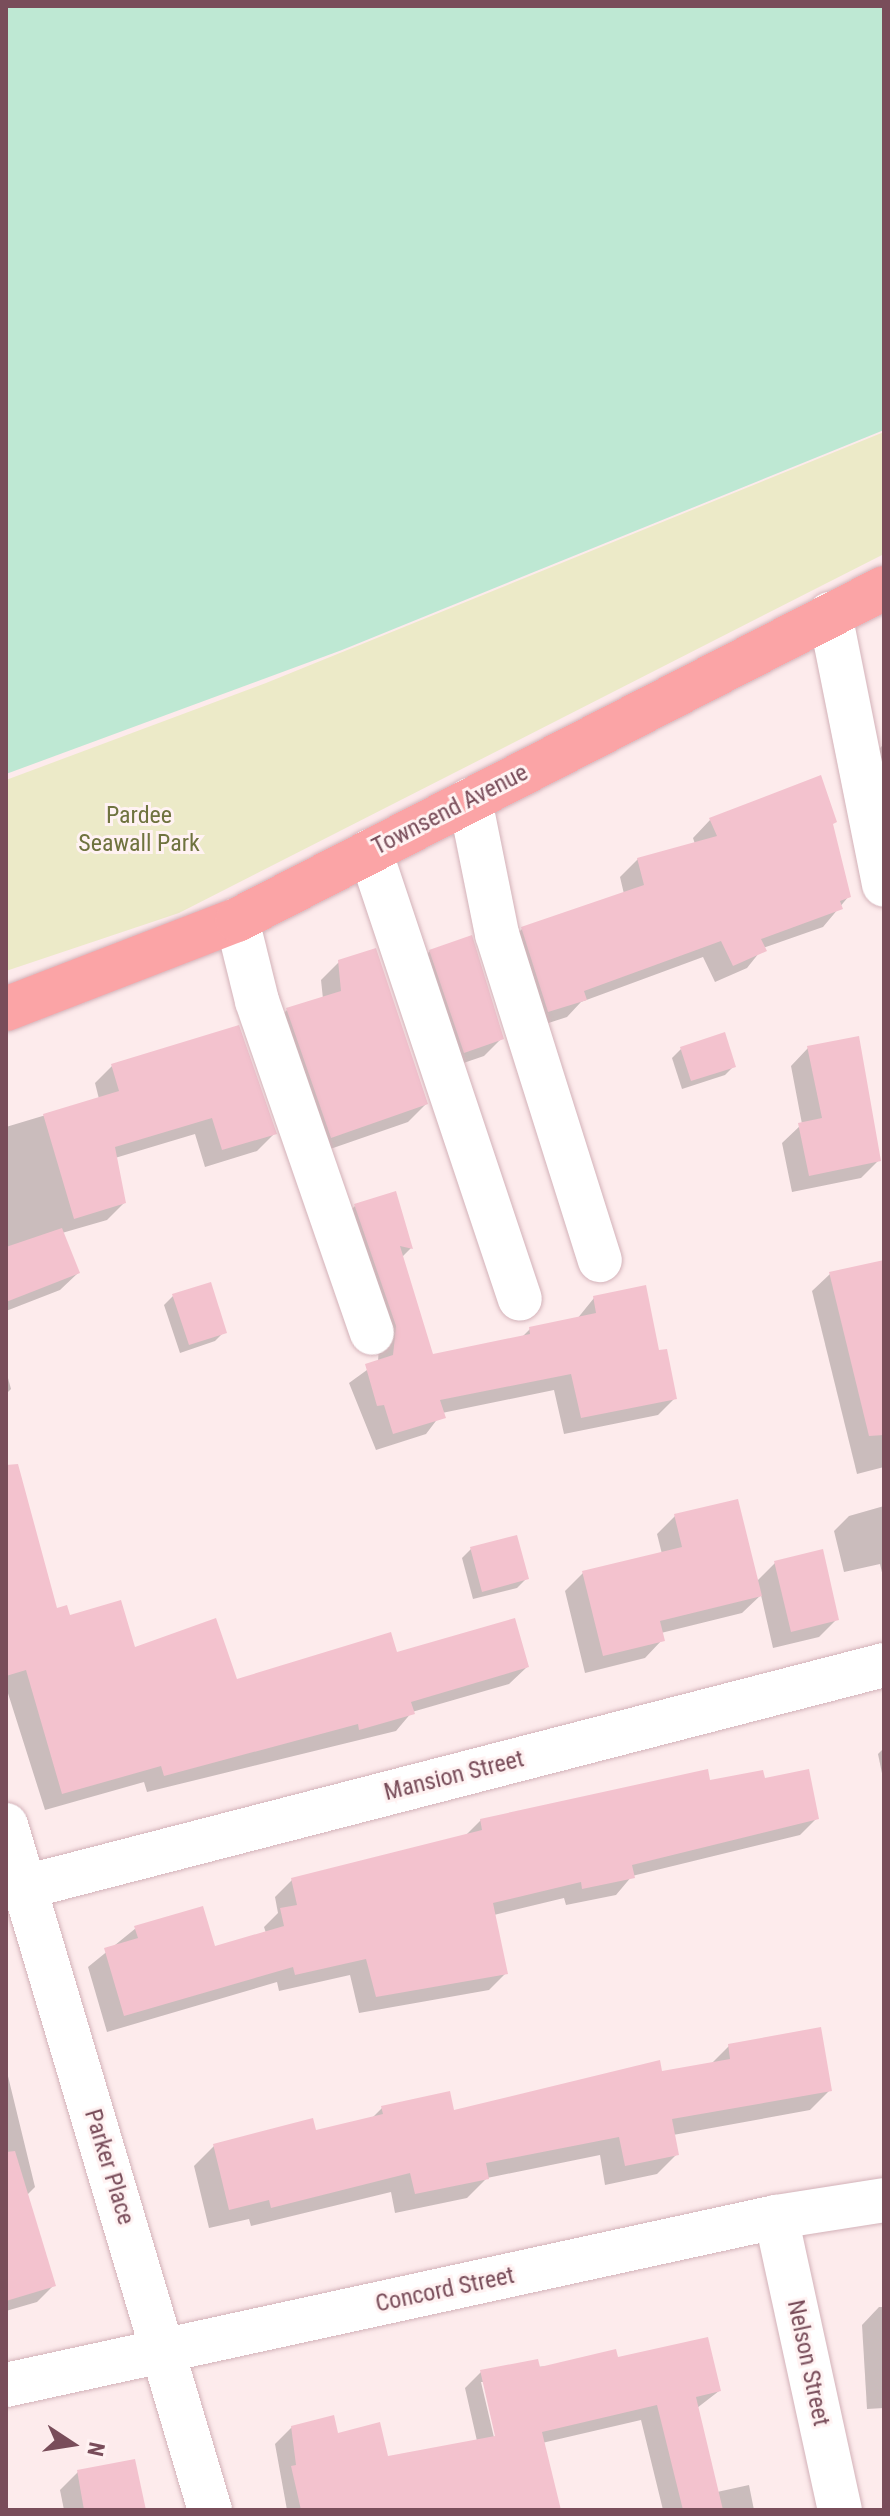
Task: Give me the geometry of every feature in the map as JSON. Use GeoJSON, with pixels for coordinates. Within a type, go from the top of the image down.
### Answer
{"type":"FeatureCollection","features":[{"type":"Feature","properties":{"kind":"main road","name":"Townsend Avenue"},"geometry":{"type":"LineString","coordinates":[[6,1009],[237,920],[884,588]]}},
{"type":"Feature","properties":{"kind":"street"},"geometry":{"type":"LineString","coordinates":[[830,614],[884,885]]}},
{"type":"Feature","properties":{"kind":"street"},"geometry":{"type":"LineString","coordinates":[[470,800],[497,934],[600,1260]]}},
{"type":"Feature","properties":{"kind":"street"},"geometry":{"type":"LineString","coordinates":[[370,851],[520,1299]]}},
{"type":"Feature","properties":{"kind":"street"},"geometry":{"type":"LineString","coordinates":[[237,920],[257,1001],[372,1333]]}},
{"type":"Feature","properties":{"kind":"street","name":"Mansion Street"},"geometry":{"type":"LineString","coordinates":[[25,1887],[884,1665]]}},
{"type":"Feature","properties":{"kind":"street","name":"Parker Place"},"geometry":{"type":"LineString","coordinates":[[6,1825],[166,2350],[210,2510]]}},
{"type":"Feature","properties":{"kind":"street","name":"Concord Street"},"geometry":{"type":"LineString","coordinates":[[6,2385],[776,2217],[884,2200]]}},
{"type":"Feature","properties":{"kind":"street","name":"Nelson Street"},"geometry":{"type":"LineString","coordinates":[[776,2217],[840,2510]]}},
{"type":"Feature","properties":{"kind":"green space","name":"Pardee Seawall Park"},"geometry":{"type":"Polygon","coordinates":[[[884,432],[884,554],[179,913],[6,971],[6,780],[266,683],[884,432]]]}},
{"type":"Feature","properties":{"kind":"shaded area"},"geometry":{"type":"Polygon","coordinates":[[[6,6],[884,6],[884,430],[342,650],[6,774],[6,6]]]}},
{"type":"Feature","properties":{"kind":"building"},"geometry":{"type":"Polygon","coordinates":[[[821,775],[837,822],[833,824],[851,897],[840,901],[843,909],[761,939],[767,951],[733,966],[721,941],[584,991],[587,1000],[548,1012],[521,927],[644,885],[637,858],[717,836],[709,818],[821,775]]]}},
{"type":"Feature","properties":{"kind":"building"},"geometry":{"type":"Polygon","coordinates":[[[472,935],[504,1039],[464,1053],[429,950],[472,935]]]}},
{"type":"Feature","properties":{"kind":"building"},"geometry":{"type":"Polygon","coordinates":[[[376,948],[428,1104],[331,1138],[286,1008],[341,991],[338,960],[376,948]]]}},
{"type":"Feature","properties":{"kind":"building"},"geometry":{"type":"Polygon","coordinates":[[[239,1025],[277,1134],[222,1150],[212,1118],[115,1147],[126,1203],[74,1219],[43,1114],[119,1091],[111,1064],[239,1025]]]}},
{"type":"Feature","properties":{"kind":"building"},"geometry":{"type":"Polygon","coordinates":[[[725,1032],[736,1067],[691,1081],[680,1047],[725,1032]]]}},
{"type":"Feature","properties":{"kind":"building"},"geometry":{"type":"Polygon","coordinates":[[[859,1036],[881,1161],[809,1176],[798,1123],[822,1118],[807,1046],[859,1036]]]}},
{"type":"Feature","properties":{"kind":"building"},"geometry":{"type":"Polygon","coordinates":[[[396,1191],[413,1249],[400,1246],[433,1354],[530,1334],[529,1327],[596,1313],[593,1296],[646,1285],[659,1350],[667,1349],[677,1399],[581,1418],[571,1374],[440,1400],[446,1418],[393,1434],[384,1405],[377,1406],[365,1364],[393,1355],[396,1326],[354,1204],[396,1191]]]}},
{"type":"Feature","properties":{"kind":"building"},"geometry":{"type":"Polygon","coordinates":[[[62,1228],[80,1273],[6,1302],[6,1247],[62,1228]]]}},
{"type":"Feature","properties":{"kind":"building"},"geometry":{"type":"Polygon","coordinates":[[[884,1260],[884,1435],[869,1436],[829,1272],[884,1260]]]}},
{"type":"Feature","properties":{"kind":"building"},"geometry":{"type":"Polygon","coordinates":[[[211,1282],[227,1333],[189,1345],[172,1294],[211,1282]]]}},
{"type":"Feature","properties":{"kind":"building"},"geometry":{"type":"Polygon","coordinates":[[[18,1464],[57,1608],[67,1605],[70,1615],[121,1600],[135,1647],[216,1618],[237,1679],[391,1632],[397,1652],[515,1618],[529,1667],[411,1702],[415,1714],[359,1730],[358,1724],[164,1776],[161,1766],[62,1794],[26,1670],[6,1676],[6,1465],[18,1464]]]}},
{"type":"Feature","properties":{"kind":"building"},"geometry":{"type":"Polygon","coordinates":[[[738,1499],[762,1596],[660,1621],[665,1641],[603,1656],[582,1571],[682,1547],[674,1514],[738,1499]]]}},
{"type":"Feature","properties":{"kind":"building"},"geometry":{"type":"Polygon","coordinates":[[[517,1535],[529,1579],[482,1592],[470,1547],[517,1535]]]}},
{"type":"Feature","properties":{"kind":"building"},"geometry":{"type":"Polygon","coordinates":[[[823,1549],[839,1620],[791,1632],[774,1561],[823,1549]]]}},
{"type":"Feature","properties":{"kind":"building"},"geometry":{"type":"Polygon","coordinates":[[[708,1769],[710,1780],[763,1770],[765,1778],[809,1769],[819,1819],[632,1865],[635,1878],[582,1889],[581,1882],[493,1903],[508,1974],[376,1997],[366,1959],[295,1975],[293,1967],[124,2016],[104,1948],[138,1938],[134,1926],[203,1906],[215,1946],[284,1926],[280,1908],[297,1905],[291,1878],[482,1830],[480,1819],[708,1769]]]}},
{"type":"Feature","properties":{"kind":"building"},"geometry":{"type":"Polygon","coordinates":[[[821,2027],[832,2091],[672,2119],[679,2155],[625,2166],[619,2137],[486,2163],[489,2179],[415,2194],[410,2173],[271,2208],[269,2200],[229,2210],[213,2144],[313,2118],[316,2130],[383,2114],[381,2106],[450,2091],[454,2110],[660,2060],[662,2071],[730,2059],[728,2044],[821,2027]]]}},
{"type":"Feature","properties":{"kind":"building"},"geometry":{"type":"Polygon","coordinates":[[[15,2151],[56,2286],[6,2301],[6,2152],[15,2151]]]}},
{"type":"Feature","properties":{"kind":"building"},"geometry":{"type":"Polygon","coordinates":[[[708,2337],[721,2391],[696,2397],[723,2510],[683,2510],[657,2405],[542,2432],[561,2510],[301,2510],[291,2466],[296,2465],[291,2426],[334,2415],[338,2433],[380,2422],[388,2456],[495,2436],[480,2370],[538,2359],[540,2367],[616,2349],[618,2357],[708,2337]]]}},
{"type":"Feature","properties":{"kind":"building"},"geometry":{"type":"Polygon","coordinates":[[[135,2459],[146,2510],[84,2510],[77,2470],[135,2459]]]}}]}
